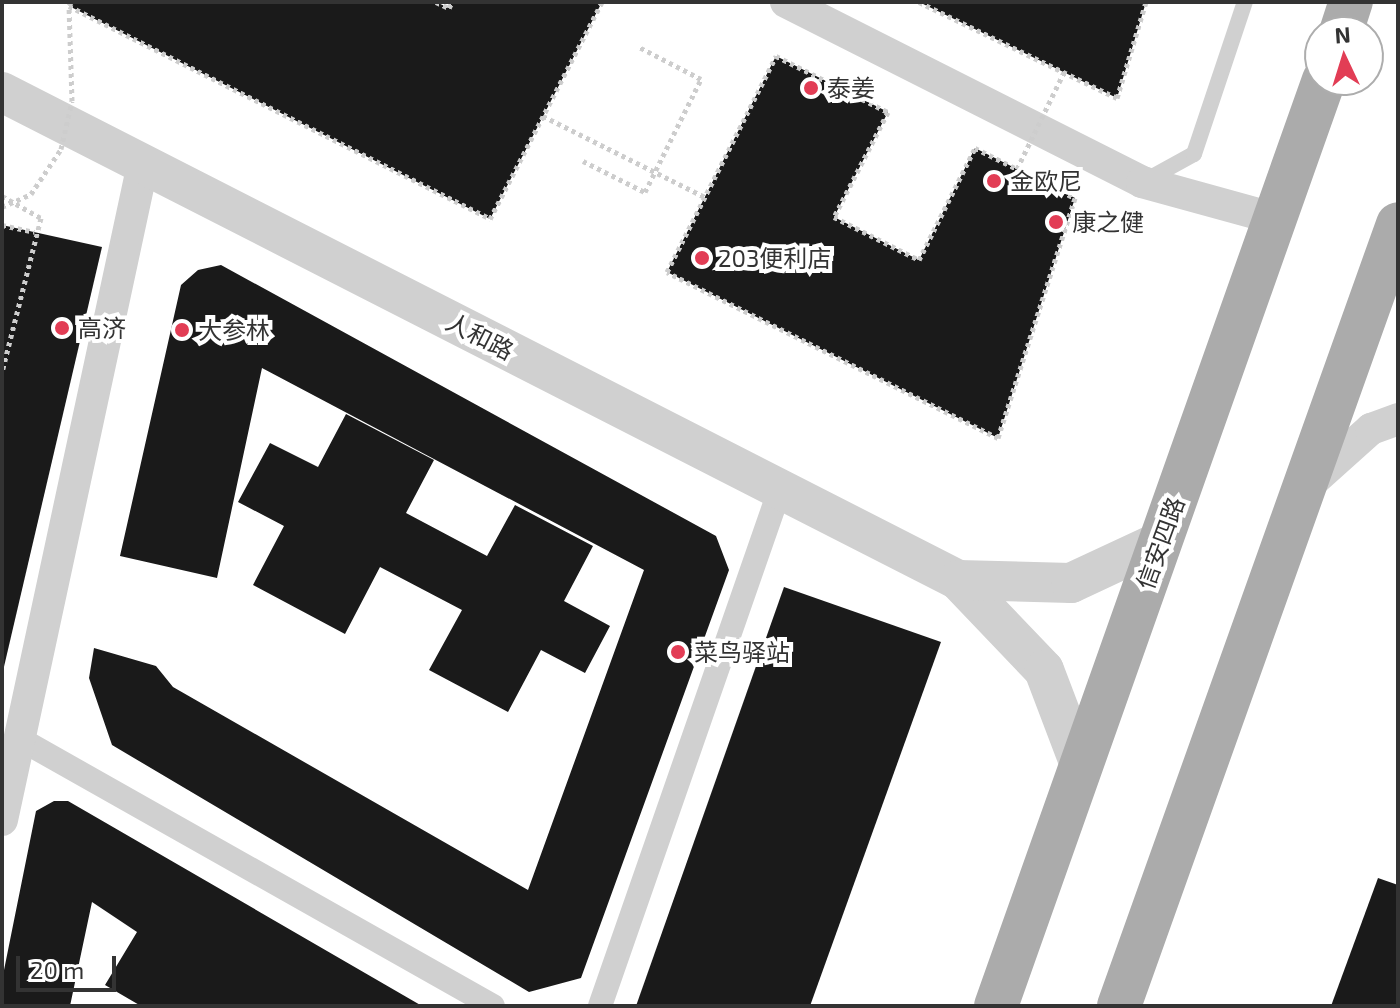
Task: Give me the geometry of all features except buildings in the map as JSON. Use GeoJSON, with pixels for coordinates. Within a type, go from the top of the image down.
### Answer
{"type":"FeatureCollection","features":[{"type":"Feature","properties":{"kind":"main road","name":"信安四路"},"geometry":{"type":"LineString","coordinates":[[996,1006],[1079,762],[1318,96]]}},
{"type":"Feature","properties":{"kind":"main road"},"geometry":{"type":"LineString","coordinates":[[1119,1006],[1299,493],[1398,224]]}},
{"type":"Feature","properties":{"kind":"street"},"geometry":{"type":"LineString","coordinates":[[786,2],[1142,182],[1276,219]]}},
{"type":"Feature","properties":{"kind":"street","name":"人和路"},"geometry":{"type":"LineString","coordinates":[[2,92],[958,580]]}},
{"type":"Feature","properties":{"kind":"street"},"geometry":{"type":"LineString","coordinates":[[2,820],[143,164]]}},
{"type":"Feature","properties":{"kind":"street"},"geometry":{"type":"LineString","coordinates":[[1299,493],[1371,429],[1398,419]]}},
{"type":"Feature","properties":{"kind":"street"},"geometry":{"type":"LineString","coordinates":[[600,1006],[780,489]]}},
{"type":"Feature","properties":{"kind":"street"},"geometry":{"type":"LineString","coordinates":[[958,580],[1071,583],[1161,541]]}},
{"type":"Feature","properties":{"kind":"street"},"geometry":{"type":"LineString","coordinates":[[958,580],[1044,670],[1079,762]]}},
{"type":"Feature","properties":{"kind":"street"},"geometry":{"type":"LineString","coordinates":[[20,739],[493,1006]]}},
{"type":"Feature","properties":{"kind":"lane"},"geometry":{"type":"LineString","coordinates":[[1142,182],[1194,154],[1245,2]]}},
{"type":"Feature","properties":{"kind":"path"},"geometry":{"type":"LineString","coordinates":[[436,2],[449,8],[452,2]]}},
{"type":"Feature","properties":{"kind":"path"},"geometry":{"type":"LineString","coordinates":[[2,207],[31,194],[61,149],[72,101],[70,4],[490,219],[602,2]]}},
{"type":"Feature","properties":{"kind":"path"},"geometry":{"type":"LineString","coordinates":[[919,2],[1117,98],[1146,2]]}},
{"type":"Feature","properties":{"kind":"path"},"geometry":{"type":"LineString","coordinates":[[583,161],[645,192],[701,79],[639,47]]}},
{"type":"Feature","properties":{"kind":"path"},"geometry":{"type":"LineString","coordinates":[[776,56],[888,112],[834,217],[919,260],[975,148],[1075,198],[998,438],[667,272],[705,197],[776,56]]}},
{"type":"Feature","properties":{"kind":"path"},"geometry":{"type":"LineString","coordinates":[[1017,169],[1064,72]]}},
{"type":"Feature","properties":{"kind":"path"},"geometry":{"type":"LineString","coordinates":[[543,116],[705,197]]}},
{"type":"Feature","properties":{"kind":"path"},"geometry":{"type":"LineString","coordinates":[[2,196],[41,218],[34,232],[2,372]]}},
{"type":"Feature","properties":{"kind":"path"},"geometry":{"type":"LineString","coordinates":[[2,225],[34,232]]}},
{"type":"Feature","properties":{"kind":"place","name":"泰姜"},"geometry":{"type":"Point","coordinates":[811,88]}},
{"type":"Feature","properties":{"kind":"place","name":"金欧尼"},"geometry":{"type":"Point","coordinates":[994,181]}},
{"type":"Feature","properties":{"kind":"place","name":"康之健"},"geometry":{"type":"Point","coordinates":[1056,222]}},
{"type":"Feature","properties":{"kind":"place","name":"203便利店"},"geometry":{"type":"Point","coordinates":[702,258]}},
{"type":"Feature","properties":{"kind":"place","name":"高济"},"geometry":{"type":"Point","coordinates":[62,328]}},
{"type":"Feature","properties":{"kind":"place","name":"大参林"},"geometry":{"type":"Point","coordinates":[182,330]}},
{"type":"Feature","properties":{"kind":"place","name":"菜鸟驿站"},"geometry":{"type":"Point","coordinates":[678,652]}}]}
